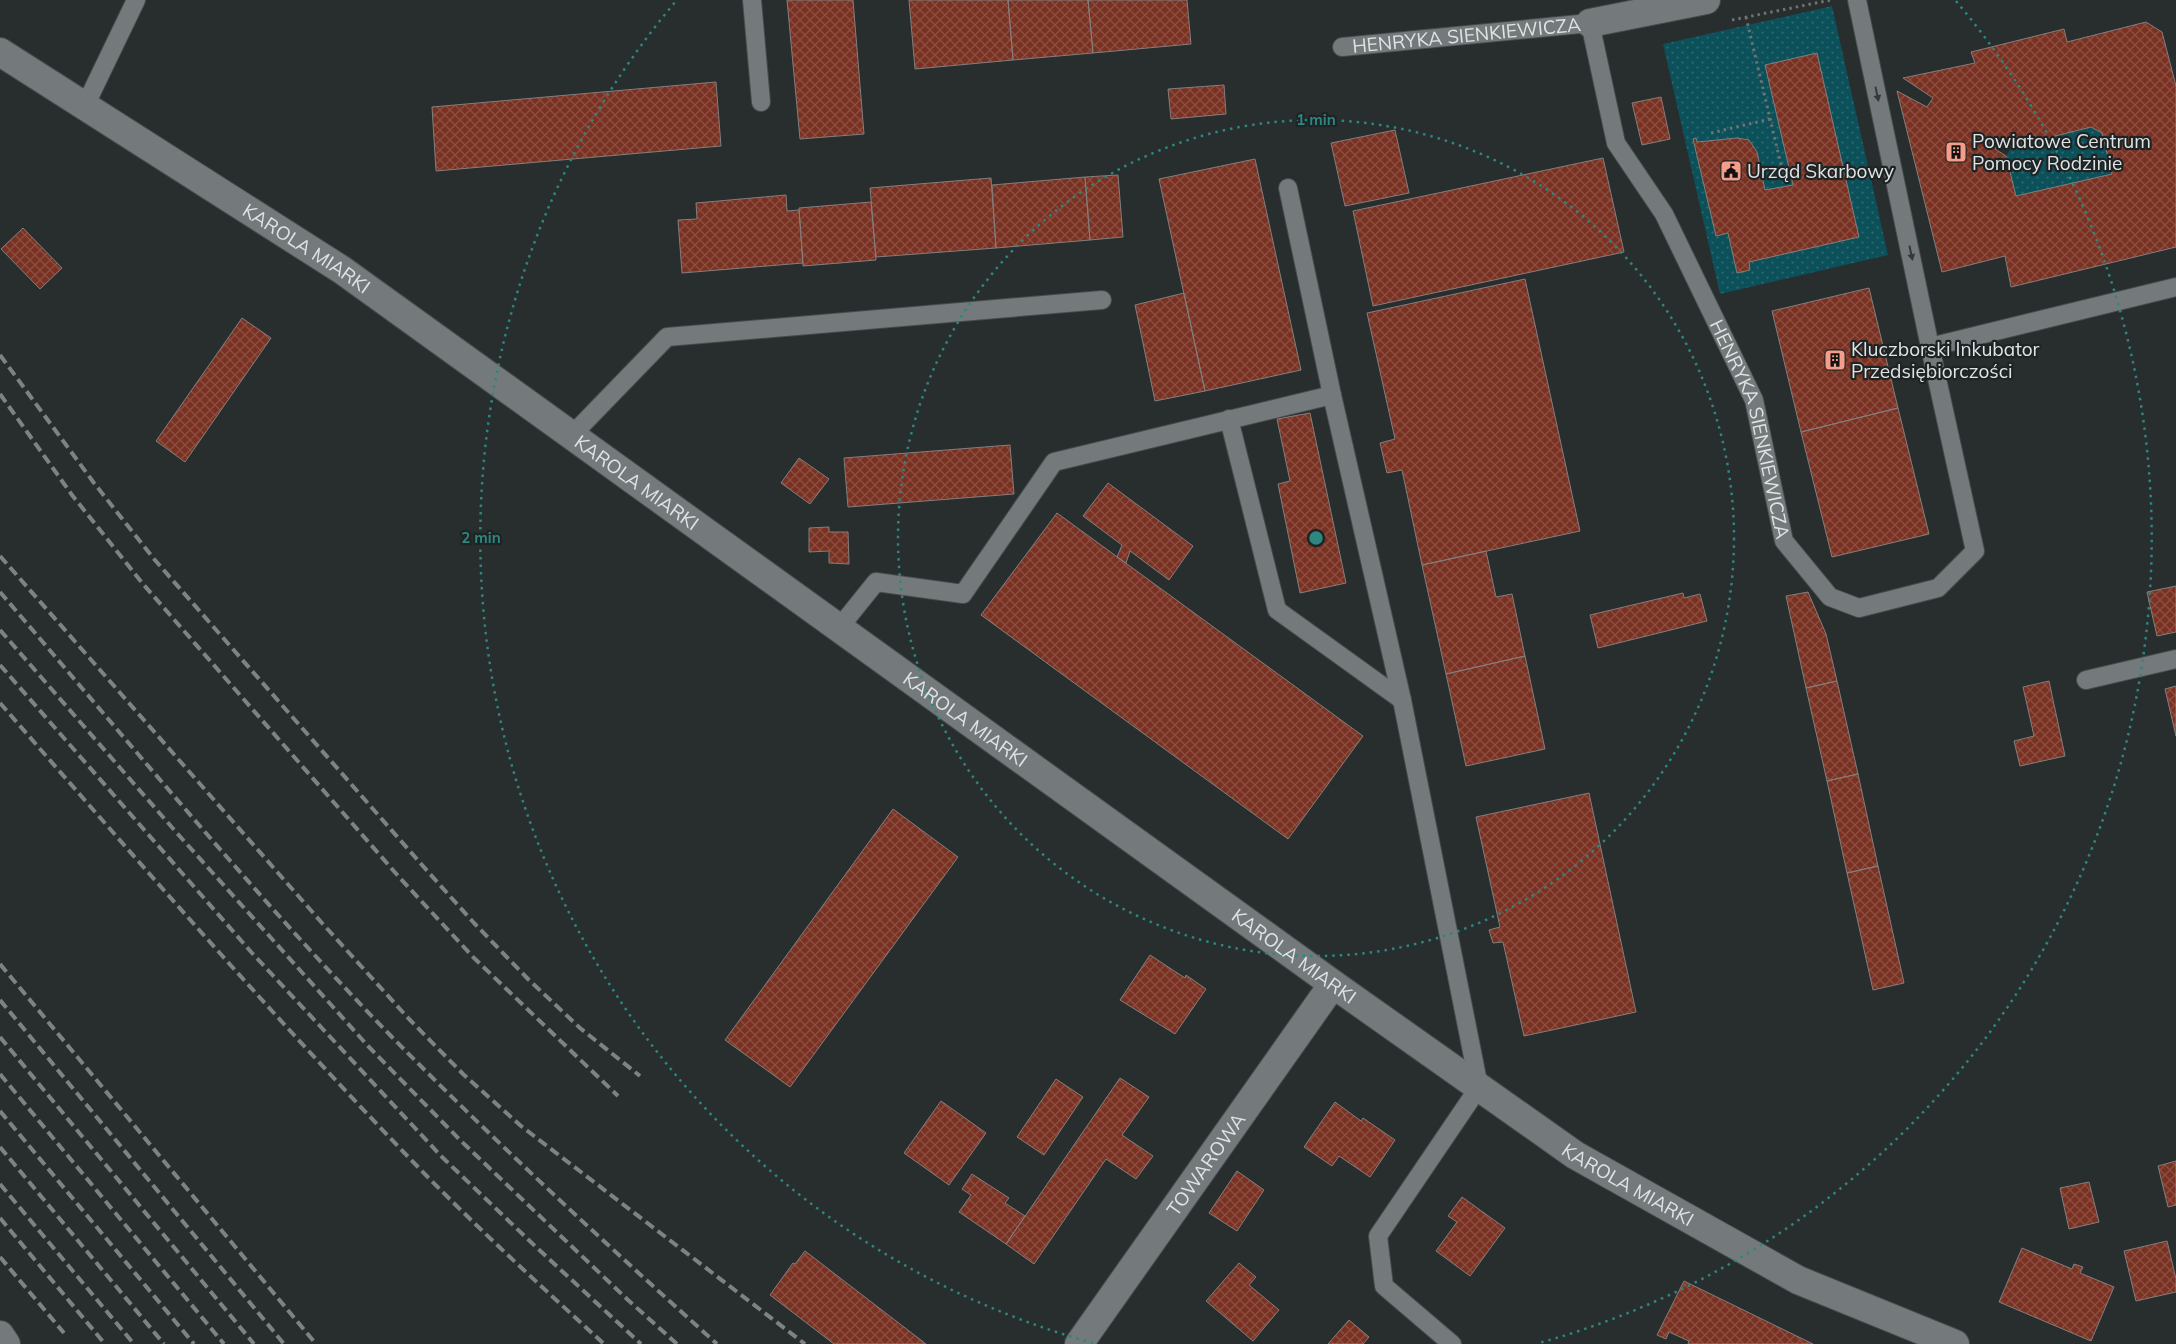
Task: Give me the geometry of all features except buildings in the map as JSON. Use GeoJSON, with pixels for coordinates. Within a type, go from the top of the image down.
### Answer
{"type":"FeatureCollection","features":[{"type":"Feature","properties":{"kind":"street","name":"HENRYKA SIENKIEWICZA"},"geometry":{"type":"LineString","coordinates":[[1590,23],[1706,0]]}},
{"type":"Feature","properties":{"kind":"street","name":"KAROLA MIARKI"},"geometry":{"type":"LineString","coordinates":[[0,52],[342,270],[1332,984],[1575,1155],[1798,1280],[1955,1344]]}},
{"type":"Feature","properties":{"kind":"street","name":"TOWAROWA"},"geometry":{"type":"LineString","coordinates":[[1079,1344],[1332,984]]}},
{"type":"Feature","properties":{"kind":"street"},"geometry":{"type":"LineString","coordinates":[[0,1335],[6,1344]]}},
{"type":"Feature","properties":{"kind":"lane"},"geometry":{"type":"LineString","coordinates":[[85,106],[136,0]]}},
{"type":"Feature","properties":{"kind":"lane"},"geometry":{"type":"LineString","coordinates":[[752,0],[761,102]]}},
{"type":"Feature","properties":{"kind":"lane","name":"HENRYKA SIENKIEWICZA"},"geometry":{"type":"LineString","coordinates":[[1342,47],[1590,23],[1616,143],[1664,214],[1754,400],[1784,541],[1830,597],[1859,608],[1938,588],[1975,551],[1857,0]]}},
{"type":"Feature","properties":{"kind":"lane"},"geometry":{"type":"LineString","coordinates":[[1288,188],[1332,395],[1402,700],[1479,1087],[1378,1236],[1384,1286],[1452,1344]]}},
{"type":"Feature","properties":{"kind":"lane"},"geometry":{"type":"LineString","coordinates":[[1930,347],[2176,287]]}},
{"type":"Feature","properties":{"kind":"lane"},"geometry":{"type":"LineString","coordinates":[[572,435],[667,337],[1102,300]]}},
{"type":"Feature","properties":{"kind":"lane"},"geometry":{"type":"LineString","coordinates":[[839,628],[876,582],[963,594],[1054,462],[1332,395]]}},
{"type":"Feature","properties":{"kind":"lane"},"geometry":{"type":"LineString","coordinates":[[1229,419],[1277,610],[1402,700]]}},
{"type":"Feature","properties":{"kind":"lane"},"geometry":{"type":"LineString","coordinates":[[2086,680],[2176,658]]}},
{"type":"Feature","properties":{"kind":"path"},"geometry":{"type":"LineString","coordinates":[[1746,17],[1782,169]]}},
{"type":"Feature","properties":{"kind":"path"},"geometry":{"type":"LineString","coordinates":[[1711,133],[1770,119]]}},
{"type":"Feature","properties":{"kind":"shaded area"},"geometry":{"type":"Polygon","coordinates":[[[1832,6],[1888,255],[1720,294],[1663,44],[1832,6]]]}},
{"type":"Feature","properties":{"kind":"shaded area"},"geometry":{"type":"Polygon","coordinates":[[[2091,127],[2102,133],[2112,174],[2016,196],[2006,156],[2012,147],[2091,127]]]}},
{"type":"Feature","properties":{"kind":"railway"},"geometry":{"type":"LineString","coordinates":[[0,355],[94,483],[154,559],[422,865],[528,979],[580,1028],[640,1076]]}},
{"type":"Feature","properties":{"kind":"railway"},"geometry":{"type":"LineString","coordinates":[[0,394],[72,495],[143,584],[399,877],[474,958],[618,1096]]}},
{"type":"Feature","properties":{"kind":"railway"},"geometry":{"type":"LineString","coordinates":[[0,556],[322,923],[409,1019],[463,1074],[521,1126],[805,1344]]}},
{"type":"Feature","properties":{"kind":"railway"},"geometry":{"type":"LineString","coordinates":[[0,592],[240,872],[339,982],[390,1035],[551,1192],[717,1344]]}},
{"type":"Feature","properties":{"kind":"railway"},"geometry":{"type":"LineString","coordinates":[[0,630],[176,832],[368,1046],[461,1141],[677,1344]]}},
{"type":"Feature","properties":{"kind":"railway"},"geometry":{"type":"LineString","coordinates":[[0,665],[252,953],[442,1157],[641,1344]]}},
{"type":"Feature","properties":{"kind":"railway"},"geometry":{"type":"LineString","coordinates":[[0,703],[206,938],[364,1110],[463,1212],[604,1344]]}},
{"type":"Feature","properties":{"kind":"railway"},"geometry":{"type":"LineString","coordinates":[[0,964],[316,1344]]}},
{"type":"Feature","properties":{"kind":"railway"},"geometry":{"type":"LineString","coordinates":[[0,1000],[284,1344]]}},
{"type":"Feature","properties":{"kind":"railway"},"geometry":{"type":"LineString","coordinates":[[0,1037],[254,1344]]}},
{"type":"Feature","properties":{"kind":"railway"},"geometry":{"type":"LineString","coordinates":[[0,1074],[224,1344]]}},
{"type":"Feature","properties":{"kind":"railway"},"geometry":{"type":"LineString","coordinates":[[0,1111],[194,1344]]}},
{"type":"Feature","properties":{"kind":"railway"},"geometry":{"type":"LineString","coordinates":[[0,1147],[164,1344]]}},
{"type":"Feature","properties":{"kind":"railway"},"geometry":{"type":"LineString","coordinates":[[0,1184],[134,1344]]}},
{"type":"Feature","properties":{"kind":"railway"},"geometry":{"type":"LineString","coordinates":[[0,1218],[105,1344]]}},
{"type":"Feature","properties":{"kind":"railway"},"geometry":{"type":"LineString","coordinates":[[0,1257],[64,1333]]}},
{"type":"Feature","properties":{"kind":"place","name":"Powiatowe Centrum Pomocy Rodzinie"},"geometry":{"type":"Point","coordinates":[1956,152]}},
{"type":"Feature","properties":{"kind":"place","name":"Urząd Skarbowy"},"geometry":{"type":"Point","coordinates":[1731,171]}},
{"type":"Feature","properties":{"kind":"place","name":"Kluczborski Inkubator Przedsiębiorczości"},"geometry":{"type":"Point","coordinates":[1835,360]}}]}
